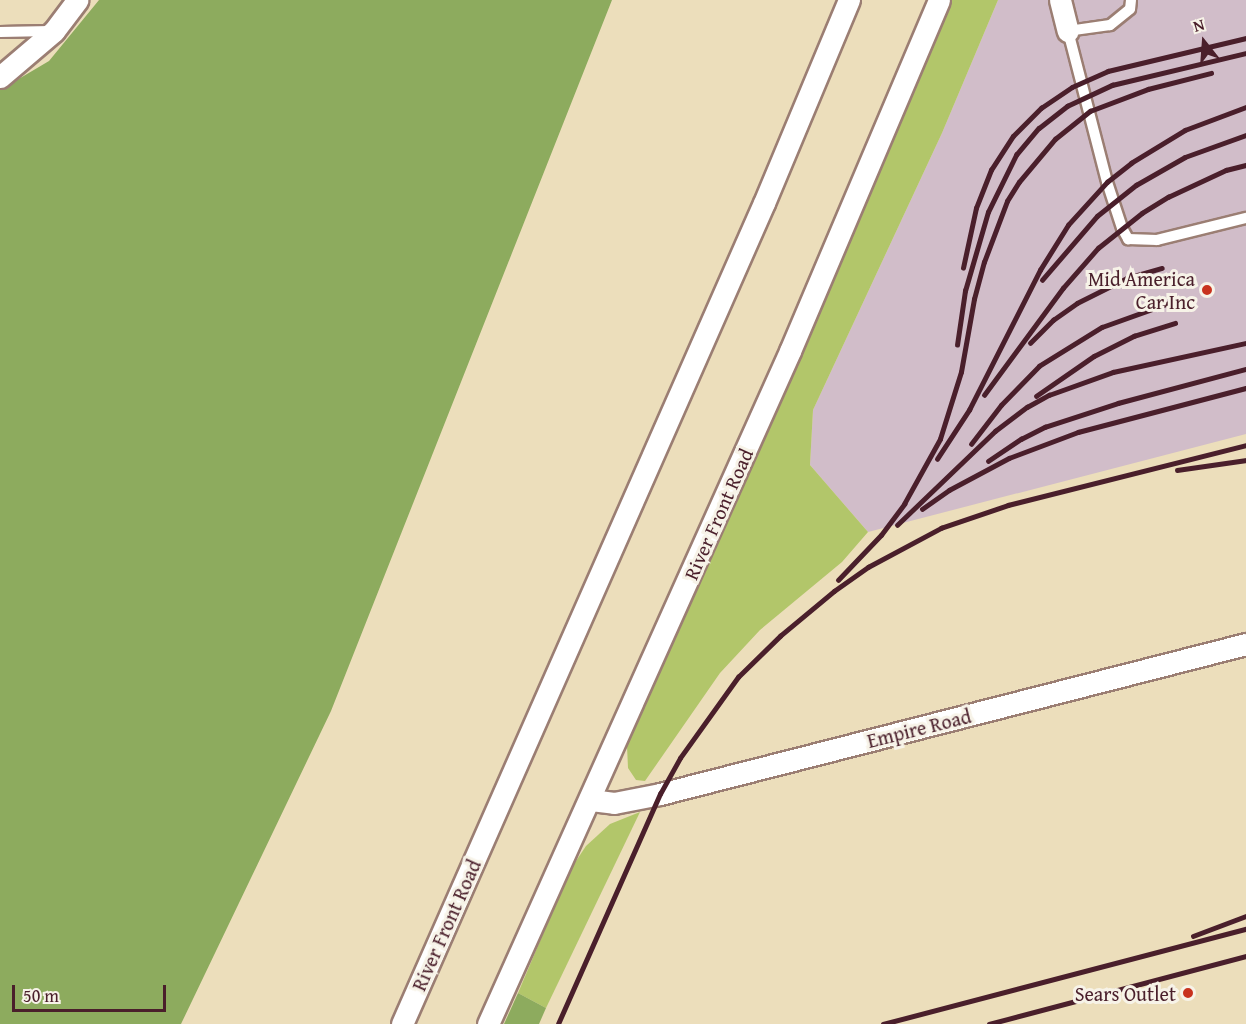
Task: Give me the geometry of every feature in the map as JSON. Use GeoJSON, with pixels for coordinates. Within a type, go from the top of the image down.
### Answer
{"type":"FeatureCollection","features":[{"type":"Feature","properties":{"kind":"street"},"geometry":{"type":"LineString","coordinates":[[0,77],[54,31],[77,0]]}},
{"type":"Feature","properties":{"kind":"street","name":"River Front Road"},"geometry":{"type":"LineString","coordinates":[[402,1024],[764,203],[849,0]]}},
{"type":"Feature","properties":{"kind":"street","name":"River Front Road"},"geometry":{"type":"LineString","coordinates":[[489,1024],[790,351],[939,0]]}},
{"type":"Feature","properties":{"kind":"street"},"geometry":{"type":"LineString","coordinates":[[1060,0],[1068,31]]}},
{"type":"Feature","properties":{"kind":"street","name":"Empire Road"},"geometry":{"type":"LineString","coordinates":[[591,800],[614,803],[660,794],[1246,644]]}},
{"type":"Feature","properties":{"kind":"lane"},"geometry":{"type":"LineString","coordinates":[[1131,0],[1130,9],[1110,25],[1068,31],[1107,182],[1122,228],[1128,239],[1157,240],[1246,218]]}},
{"type":"Feature","properties":{"kind":"lane"},"geometry":{"type":"LineString","coordinates":[[0,32],[54,31]]}},
{"type":"Feature","properties":{"kind":"shaded area"},"geometry":{"type":"Polygon","coordinates":[[[998,0],[1246,0],[1246,434],[868,532],[810,465],[813,410],[942,133],[998,0]]]}},
{"type":"Feature","properties":{"kind":"green space"},"geometry":{"type":"Polygon","coordinates":[[[99,0],[612,0],[331,711],[181,1024],[0,1024],[0,90],[49,61],[99,0]]]}},
{"type":"Feature","properties":{"kind":"green space"},"geometry":{"type":"Polygon","coordinates":[[[951,0],[998,0],[942,133],[813,410],[810,465],[868,532],[842,562],[760,630],[720,673],[645,781],[636,780],[628,768],[627,746],[918,82],[951,0]]]}},
{"type":"Feature","properties":{"kind":"green space"},"geometry":{"type":"Polygon","coordinates":[[[640,812],[546,1008],[518,993],[570,870],[586,846],[610,824],[640,812]]]}},
{"type":"Feature","properties":{"kind":"green space"},"geometry":{"type":"Polygon","coordinates":[[[518,993],[546,1008],[539,1024],[504,1024],[518,993]]]}},
{"type":"Feature","properties":{"kind":"railway"},"geometry":{"type":"LineString","coordinates":[[963,268],[976,208],[991,170],[1013,136],[1041,108],[1072,87],[1108,71],[1246,38]]}},
{"type":"Feature","properties":{"kind":"railway"},"geometry":{"type":"LineString","coordinates":[[957,345],[965,291],[988,212],[1016,155],[1039,128],[1067,106],[1112,85],[1246,53]]}},
{"type":"Feature","properties":{"kind":"railway"},"geometry":{"type":"LineString","coordinates":[[838,580],[881,535],[904,504],[940,439],[961,372],[974,299],[984,262],[1007,201],[1019,182],[1055,139],[1090,111],[1148,89],[1211,73]]}},
{"type":"Feature","properties":{"kind":"railway"},"geometry":{"type":"LineString","coordinates":[[937,459],[969,410],[1040,270],[1068,225],[1107,182],[1131,163],[1185,130],[1246,107]]}},
{"type":"Feature","properties":{"kind":"railway"},"geometry":{"type":"LineString","coordinates":[[1042,280],[1097,216],[1136,185],[1185,157],[1246,135]]}},
{"type":"Feature","properties":{"kind":"railway"},"geometry":{"type":"LineString","coordinates":[[984,395],[1063,288],[1098,248],[1142,213],[1168,197],[1226,170],[1246,165]]}},
{"type":"Feature","properties":{"kind":"railway"},"geometry":{"type":"LineString","coordinates":[[1030,343],[1053,320],[1077,303],[1127,278],[1162,268]]}},
{"type":"Feature","properties":{"kind":"railway"},"geometry":{"type":"LineString","coordinates":[[971,444],[1001,405],[1039,366],[1102,327],[1172,302]]}},
{"type":"Feature","properties":{"kind":"railway"},"geometry":{"type":"LineString","coordinates":[[1036,396],[1094,356],[1134,336],[1175,323]]}},
{"type":"Feature","properties":{"kind":"railway"},"geometry":{"type":"LineString","coordinates":[[897,525],[995,431],[1027,407],[1049,395],[1113,372],[1246,343]]}},
{"type":"Feature","properties":{"kind":"railway"},"geometry":{"type":"LineString","coordinates":[[988,461],[1021,439],[1045,427],[1118,403],[1246,369]]}},
{"type":"Feature","properties":{"kind":"railway"},"geometry":{"type":"LineString","coordinates":[[922,509],[949,490],[1009,458],[1078,432],[1246,388]]}},
{"type":"Feature","properties":{"kind":"railway"},"geometry":{"type":"LineString","coordinates":[[558,1024],[660,794],[680,758],[738,677],[780,636],[834,591],[868,567],[941,528],[1008,505],[1246,445]]}},
{"type":"Feature","properties":{"kind":"railway"},"geometry":{"type":"LineString","coordinates":[[1177,470],[1246,460]]}},
{"type":"Feature","properties":{"kind":"railway"},"geometry":{"type":"LineString","coordinates":[[1193,936],[1246,916]]}},
{"type":"Feature","properties":{"kind":"railway"},"geometry":{"type":"LineString","coordinates":[[883,1024],[1246,929]]}},
{"type":"Feature","properties":{"kind":"railway"},"geometry":{"type":"LineString","coordinates":[[989,1024],[1246,956]]}},
{"type":"Feature","properties":{"kind":"place","name":"Mid America Car Inc"},"geometry":{"type":"Point","coordinates":[1207,290]}},
{"type":"Feature","properties":{"kind":"place","name":"Sears Outlet"},"geometry":{"type":"Point","coordinates":[1188,993]}}]}
